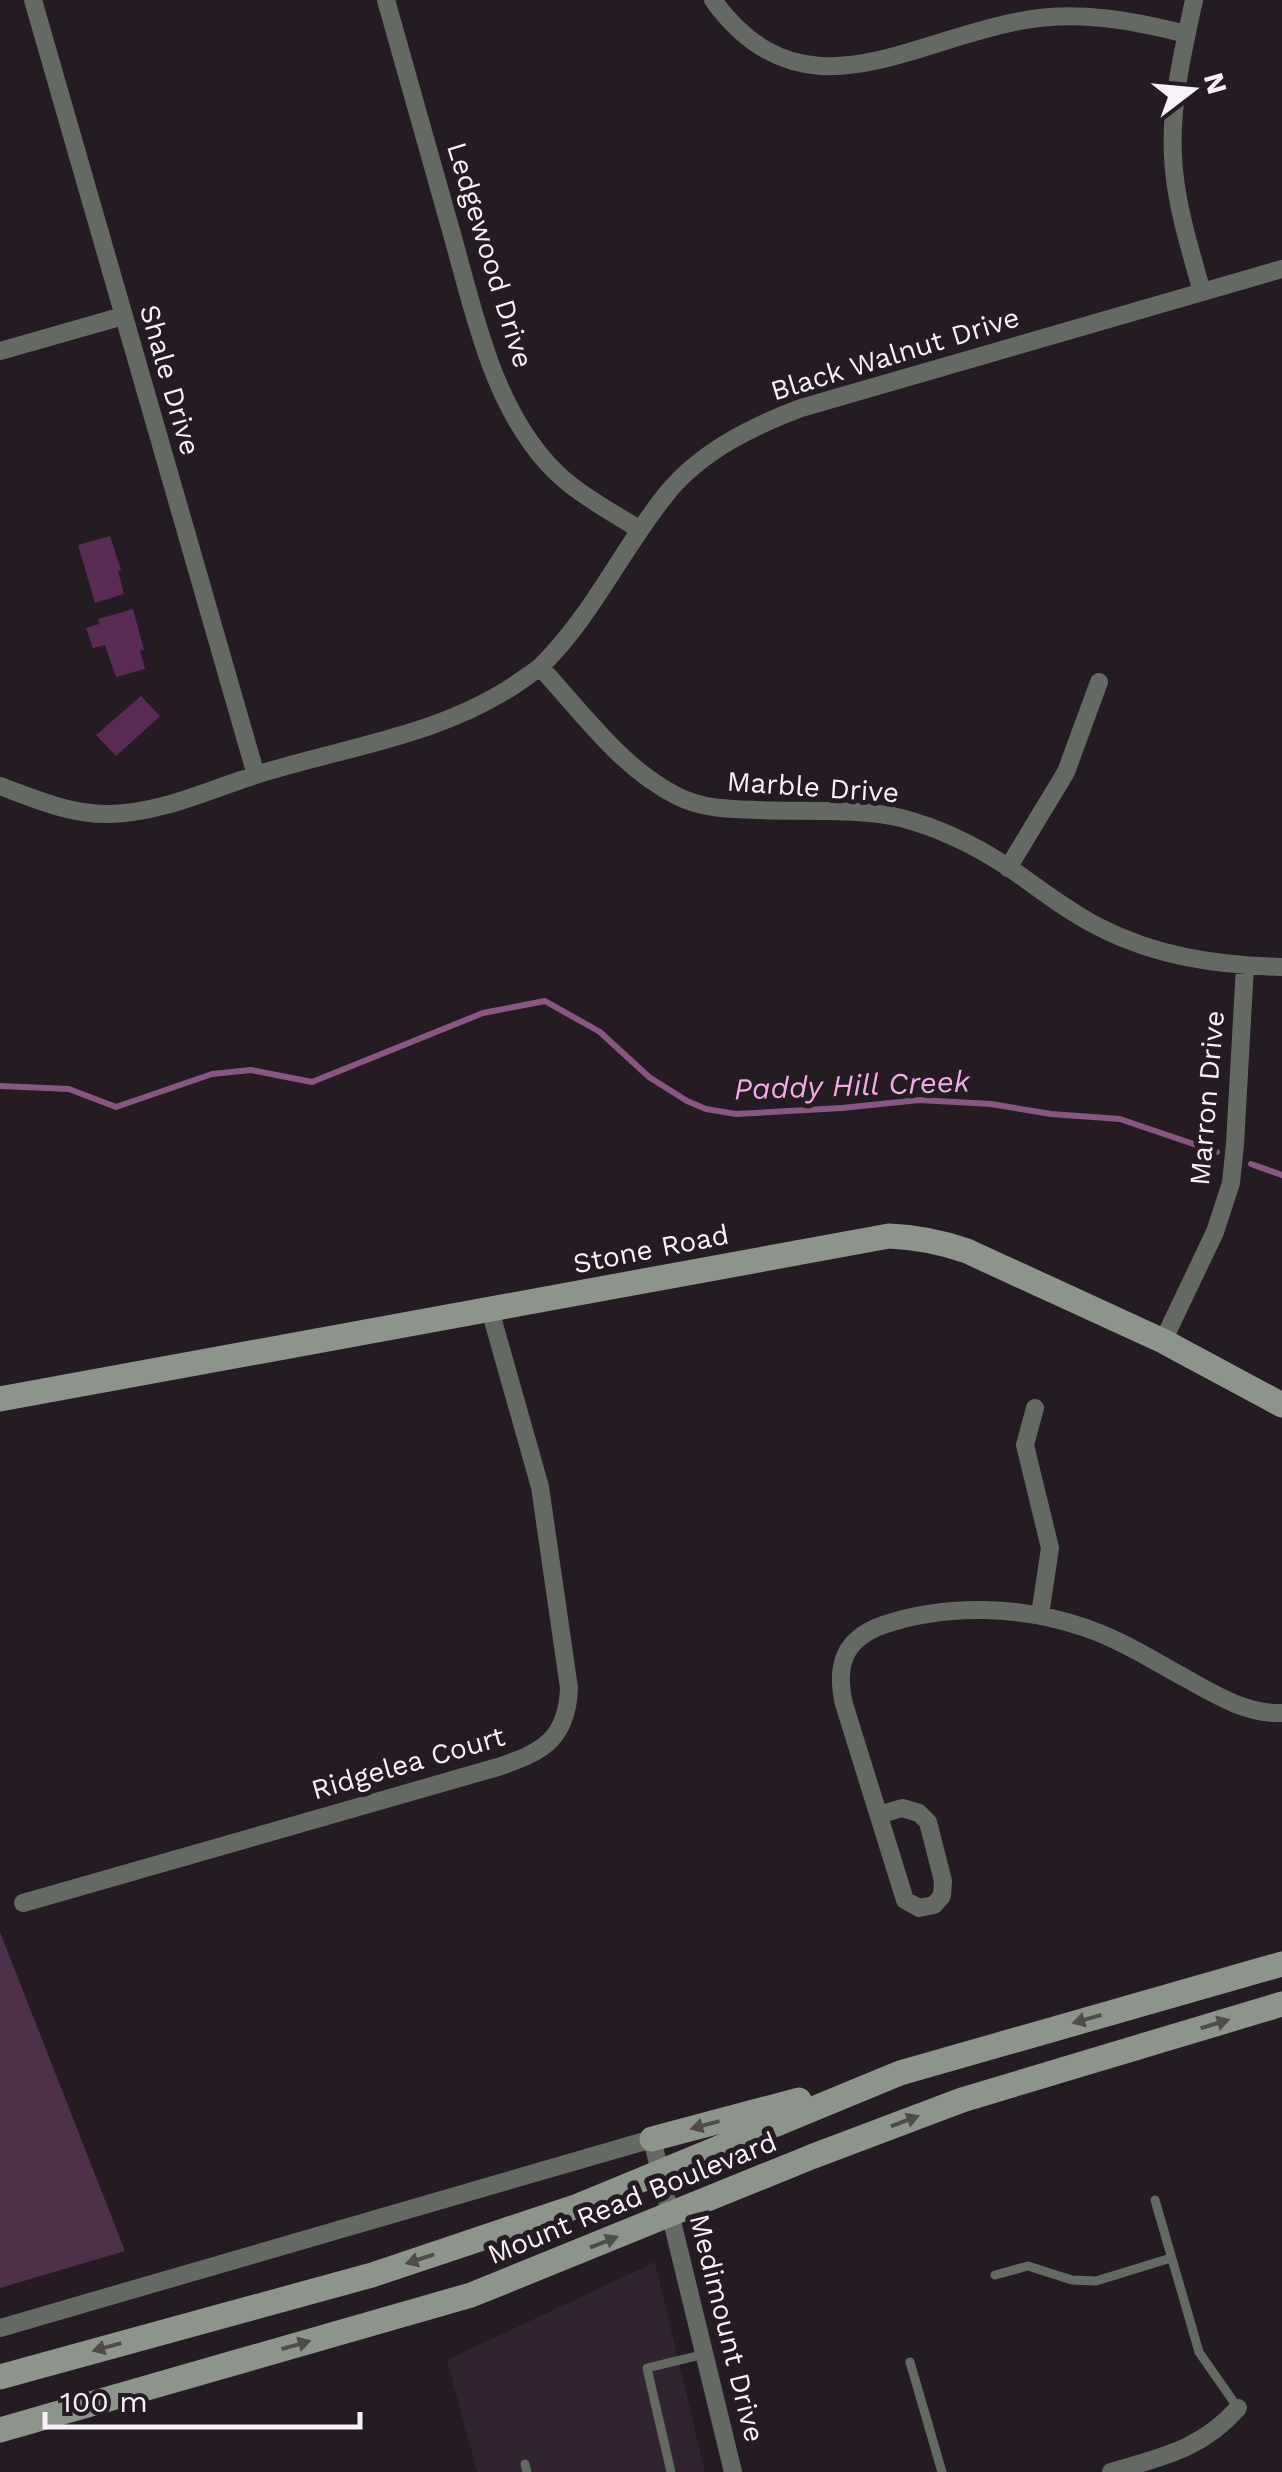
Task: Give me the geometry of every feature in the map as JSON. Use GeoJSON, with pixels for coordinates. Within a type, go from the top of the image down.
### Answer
{"type":"FeatureCollection","features":[{"type":"Feature","properties":{"kind":"main road","name":"Stone Road"},"geometry":{"type":"LineString","coordinates":[[0,1399],[856,1241],[901,1236],[942,1242],[1052,1288],[1163,1341],[1282,1405]]}},
{"type":"Feature","properties":{"kind":"main road","name":"Mount Read Boulevard"},"geometry":{"type":"LineString","coordinates":[[0,2377],[372,2275],[578,2206],[900,2072],[1282,1964]]}},
{"type":"Feature","properties":{"kind":"main road","name":"Mount Read Boulevard"},"geometry":{"type":"LineString","coordinates":[[0,2430],[472,2295],[962,2100],[1282,2004]]}},
{"type":"Feature","properties":{"kind":"main road"},"geometry":{"type":"LineString","coordinates":[[652,2138],[900,2072]]}},
{"type":"Feature","properties":{"kind":"street","name":"Shale Drive"},"geometry":{"type":"LineString","coordinates":[[33,0],[256,775]]}},
{"type":"Feature","properties":{"kind":"street","name":"Ledgewood Drive"},"geometry":{"type":"LineString","coordinates":[[386,0],[478,322],[504,393],[525,434],[548,465],[574,488],[640,530]]}},
{"type":"Feature","properties":{"kind":"street"},"geometry":{"type":"LineString","coordinates":[[713,0],[741,34],[758,46],[779,57],[823,68],[875,61],[1018,21],[1055,16],[1086,15],[1186,34]]}},
{"type":"Feature","properties":{"kind":"street"},"geometry":{"type":"LineString","coordinates":[[1194,0],[1173,132],[1179,208],[1202,292]]}},
{"type":"Feature","properties":{"kind":"street","name":"Black Walnut Drive"},"geometry":{"type":"LineString","coordinates":[[0,786],[80,812],[138,811],[458,716],[500,694],[540,666],[592,605],[670,489],[709,454],[772,419],[1282,270]]}},
{"type":"Feature","properties":{"kind":"street"},"geometry":{"type":"LineString","coordinates":[[0,351],[123,316]]}},
{"type":"Feature","properties":{"kind":"street","name":"Marble Drive"},"geometry":{"type":"LineString","coordinates":[[540,666],[628,762],[674,795],[694,804],[900,818],[946,833],[1008,868],[1055,902],[1129,942],[1173,956],[1245,966],[1282,966]]}},
{"type":"Feature","properties":{"kind":"street"},"geometry":{"type":"LineString","coordinates":[[1008,868],[1066,772],[1099,682]]}},
{"type":"Feature","properties":{"kind":"street","name":"Marron Drive"},"geometry":{"type":"LineString","coordinates":[[1163,1341],[1215,1232],[1231,1183],[1245,966]]}},
{"type":"Feature","properties":{"kind":"street","name":"Ridgelea Court"},"geometry":{"type":"LineString","coordinates":[[23,1903],[521,1760],[556,1737],[564,1723],[569,1688],[540,1488],[490,1310]]}},
{"type":"Feature","properties":{"kind":"street"},"geometry":{"type":"LineString","coordinates":[[1036,1408],[1025,1444],[1050,1548],[1040,1615]]}},
{"type":"Feature","properties":{"kind":"street"},"geometry":{"type":"LineString","coordinates":[[878,1815],[902,1808],[919,1813],[928,1822],[942,1882],[942,1896],[934,1905],[919,1908],[905,1900],[878,1815],[840,1684],[847,1651],[858,1638],[872,1629],[918,1615],[984,1610],[1040,1615],[1111,1638],[1230,1701],[1282,1713]]}},
{"type":"Feature","properties":{"kind":"street","name":"Medimount Drive"},"geometry":{"type":"LineString","coordinates":[[652,2138],[733,2472]]}},
{"type":"Feature","properties":{"kind":"street","name":"Mount Read Boulevard"},"geometry":{"type":"LineString","coordinates":[[0,2328],[652,2138]]}},
{"type":"Feature","properties":{"kind":"street"},"geometry":{"type":"LineString","coordinates":[[1111,2472],[1184,2450],[1214,2432],[1238,2408]]}},
{"type":"Feature","properties":{"kind":"lane"},"geometry":{"type":"LineString","coordinates":[[1155,2200],[1199,2352],[1238,2408]]}},
{"type":"Feature","properties":{"kind":"lane"},"geometry":{"type":"LineString","coordinates":[[995,2275],[1028,2266],[1072,2280],[1096,2282],[1171,2258]]}},
{"type":"Feature","properties":{"kind":"lane"},"geometry":{"type":"LineString","coordinates":[[672,2472],[647,2368],[704,2354]]}},
{"type":"Feature","properties":{"kind":"lane"},"geometry":{"type":"LineString","coordinates":[[910,2362],[942,2472]]}},
{"type":"Feature","properties":{"kind":"shaded area"},"geometry":{"type":"Polygon","coordinates":[[[0,1932],[125,2251],[0,2288],[0,1932]]]}},
{"type":"Feature","properties":{"kind":"shaded area"},"geometry":{"type":"Polygon","coordinates":[[[655,2262],[705,2472],[477,2472],[447,2360],[655,2262]]]}},
{"type":"Feature","properties":{"kind":"building"},"geometry":{"type":"Polygon","coordinates":[[[110,536],[124,594],[95,603],[78,545],[110,536]]]}},
{"type":"Feature","properties":{"kind":"building"},"geometry":{"type":"Polygon","coordinates":[[[133,609],[145,669],[116,677],[105,645],[93,648],[86,628],[99,624],[98,619],[133,609]]]}},
{"type":"Feature","properties":{"kind":"building"},"geometry":{"type":"Polygon","coordinates":[[[141,696],[160,716],[116,756],[96,735],[141,696]]]}},
{"type":"Feature","properties":{"kind":"waterway","name":"Paddy Hill Creek"},"geometry":{"type":"LineString","coordinates":[[0,1086],[69,1089],[116,1107],[212,1074],[251,1070],[312,1082],[483,1013],[545,1001],[600,1032],[649,1077],[706,1109],[736,1114],[919,1100],[991,1104],[1051,1114],[1120,1119],[1217,1152]]}},
{"type":"Feature","properties":{"kind":"waterway","name":"Paddy Hill Creek"},"geometry":{"type":"LineString","coordinates":[[1251,1164],[1282,1175]]}}]}
